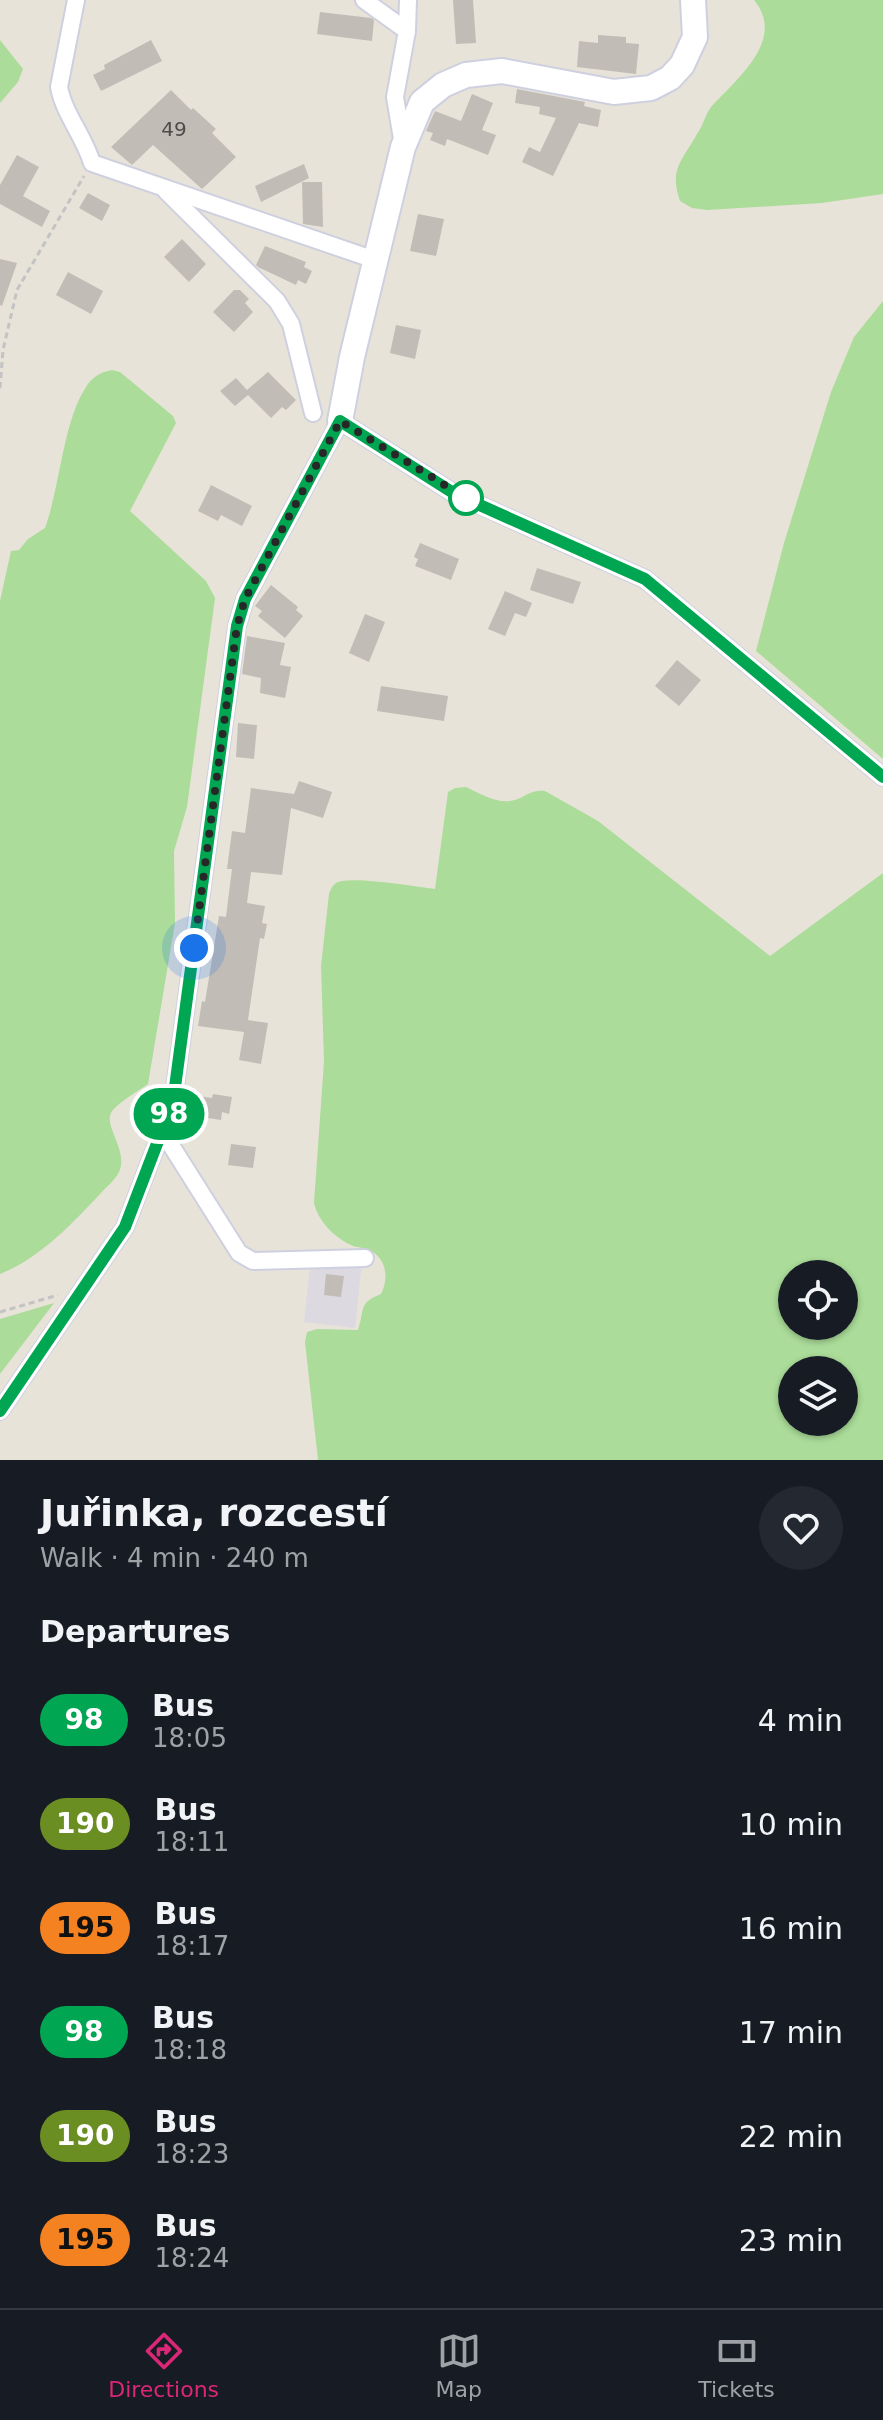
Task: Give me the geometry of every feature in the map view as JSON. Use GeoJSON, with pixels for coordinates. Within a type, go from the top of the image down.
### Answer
{"type":"FeatureCollection","features":[{"type":"Feature","properties":{"kind":"street"},"geometry":{"type":"LineString","coordinates":[[76,0],[59,87],[61,100],[88,148],[92,163],[375,260]]}},
{"type":"Feature","properties":{"kind":"street"},"geometry":{"type":"LineString","coordinates":[[364,0],[407,31]]}},
{"type":"Feature","properties":{"kind":"street"},"geometry":{"type":"LineString","coordinates":[[403,147],[395,97],[407,31],[408,0]]}},
{"type":"Feature","properties":{"kind":"street"},"geometry":{"type":"LineString","coordinates":[[0,1411],[125,1227],[173,1102],[237,626],[245,599],[340,421],[352,357],[403,147],[422,102],[443,85],[466,75],[502,71],[614,92],[651,88],[670,78],[682,65],[695,37],[693,0]]}},
{"type":"Feature","properties":{"kind":"street"},"geometry":{"type":"LineString","coordinates":[[165,190],[277,301],[291,324],[313,413]]}},
{"type":"Feature","properties":{"kind":"street"},"geometry":{"type":"LineString","coordinates":[[340,421],[455,494],[645,579],[883,777]]}},
{"type":"Feature","properties":{"kind":"street"},"geometry":{"type":"LineString","coordinates":[[162,1131],[239,1253],[253,1261],[365,1258]]}},
{"type":"Feature","properties":{"kind":"path"},"geometry":{"type":"LineString","coordinates":[[0,388],[3,350],[17,290],[92,163]]}},
{"type":"Feature","properties":{"kind":"path"},"geometry":{"type":"LineString","coordinates":[[0,1312],[84,1287]]}},
{"type":"Feature","properties":{"kind":"shaded area"},"geometry":{"type":"Polygon","coordinates":[[[362,1261],[355,1328],[304,1322],[310,1266],[362,1261]]]}},
{"type":"Feature","properties":{"kind":"green space"},"geometry":{"type":"Polygon","coordinates":[[[754,0],[883,0],[883,194],[822,203],[707,210],[692,208],[680,201],[676,181],[682,159],[711,107],[744,71],[761,44],[765,30],[763,15],[754,0]]]}},
{"type":"Feature","properties":{"kind":"green space"},"geometry":{"type":"Polygon","coordinates":[[[0,40],[23,69],[18,82],[0,103],[0,40]]]}},
{"type":"Feature","properties":{"kind":"green space"},"geometry":{"type":"Polygon","coordinates":[[[883,301],[883,759],[756,651],[784,543],[831,392],[854,337],[883,301]]]}},
{"type":"Feature","properties":{"kind":"green space"},"geometry":{"type":"Polygon","coordinates":[[[112,370],[120,372],[173,416],[176,423],[130,511],[206,581],[215,598],[187,807],[174,851],[175,923],[148,1084],[121,1103],[110,1116],[121,1156],[118,1174],[55,1239],[0,1274],[0,601],[11,551],[19,550],[28,539],[45,528],[78,401],[91,380],[112,370]]]}},
{"type":"Feature","properties":{"kind":"green space"},"geometry":{"type":"Polygon","coordinates":[[[466,787],[490,798],[509,801],[545,791],[598,821],[770,956],[883,873],[883,1460],[318,1460],[305,1342],[307,1332],[317,1329],[358,1330],[365,1304],[381,1294],[385,1282],[385,1269],[380,1258],[333,1233],[319,1216],[314,1203],[324,1061],[321,966],[329,894],[336,883],[354,880],[435,889],[448,792],[466,787]]]}},
{"type":"Feature","properties":{"kind":"green space"},"geometry":{"type":"Polygon","coordinates":[[[54,1303],[0,1374],[0,1319],[54,1303]]]}},
{"type":"Feature","properties":{"kind":"building"},"geometry":{"type":"Polygon","coordinates":[[[453,0],[473,0],[476,43],[456,44],[453,0]]]}},
{"type":"Feature","properties":{"kind":"building"},"geometry":{"type":"Polygon","coordinates":[[[320,12],[371,18],[374,20],[372,41],[317,34],[320,12]]]}},
{"type":"Feature","properties":{"kind":"building"},"geometry":{"type":"Polygon","coordinates":[[[598,35],[626,37],[626,43],[639,44],[636,74],[577,67],[579,41],[598,43],[598,35]]]}},
{"type":"Feature","properties":{"kind":"building"},"geometry":{"type":"Polygon","coordinates":[[[151,40],[162,61],[101,91],[93,75],[105,69],[104,65],[151,40]]]}},
{"type":"Feature","properties":{"kind":"building"},"geometry":{"type":"Polygon","coordinates":[[[517,89],[585,102],[584,106],[601,110],[598,127],[579,123],[553,176],[522,162],[529,147],[540,152],[556,118],[539,114],[540,107],[515,103],[517,89]]]}},
{"type":"Feature","properties":{"kind":"building"},"geometry":{"type":"Polygon","coordinates":[[[171,90],[216,129],[212,133],[236,157],[202,189],[153,145],[132,165],[111,147],[171,90]]]}},
{"type":"Feature","properties":{"kind":"building"},"geometry":{"type":"Polygon","coordinates":[[[472,94],[493,103],[482,130],[496,135],[488,155],[447,139],[445,146],[430,140],[433,133],[426,131],[435,111],[461,121],[472,94]]]}},
{"type":"Feature","properties":{"kind":"building"},"geometry":{"type":"Polygon","coordinates":[[[17,155],[39,167],[23,196],[50,211],[42,227],[0,204],[0,185],[17,155]]]}},
{"type":"Feature","properties":{"kind":"building"},"geometry":{"type":"Polygon","coordinates":[[[304,164],[309,178],[261,202],[255,186],[304,164]]]}},
{"type":"Feature","properties":{"kind":"building"},"geometry":{"type":"Polygon","coordinates":[[[302,182],[322,182],[323,227],[303,224],[302,182]]]}},
{"type":"Feature","properties":{"kind":"building"},"geometry":{"type":"Polygon","coordinates":[[[88,193],[110,205],[102,221],[79,208],[88,193]]]}},
{"type":"Feature","properties":{"kind":"building"},"geometry":{"type":"Polygon","coordinates":[[[418,214],[444,219],[436,256],[410,251],[418,214]]]}},
{"type":"Feature","properties":{"kind":"building"},"geometry":{"type":"Polygon","coordinates":[[[182,239],[206,264],[189,282],[164,257],[182,239]]]}},
{"type":"Feature","properties":{"kind":"building"},"geometry":{"type":"Polygon","coordinates":[[[265,246],[306,262],[304,267],[312,271],[306,284],[298,280],[296,285],[258,267],[256,265],[265,246]]]}},
{"type":"Feature","properties":{"kind":"building"},"geometry":{"type":"Polygon","coordinates":[[[0,259],[17,263],[2,306],[0,305],[0,259]]]}},
{"type":"Feature","properties":{"kind":"building"},"geometry":{"type":"Polygon","coordinates":[[[68,272],[103,291],[91,314],[56,295],[68,272]]]}},
{"type":"Feature","properties":{"kind":"building"},"geometry":{"type":"Polygon","coordinates":[[[234,290],[240,290],[249,299],[245,303],[253,312],[234,332],[213,312],[234,290]]]}},
{"type":"Feature","properties":{"kind":"building"},"geometry":{"type":"Polygon","coordinates":[[[396,325],[421,330],[415,359],[390,353],[396,325]]]}},
{"type":"Feature","properties":{"kind":"building"},"geometry":{"type":"Polygon","coordinates":[[[268,372],[296,400],[286,410],[282,407],[271,418],[248,395],[235,406],[220,391],[236,378],[247,390],[268,372]]]}},
{"type":"Feature","properties":{"kind":"building"},"geometry":{"type":"Polygon","coordinates":[[[211,485],[252,506],[242,526],[221,515],[218,521],[198,511],[211,485]]]}},
{"type":"Feature","properties":{"kind":"building"},"geometry":{"type":"Polygon","coordinates":[[[420,543],[459,559],[451,580],[415,566],[418,559],[414,557],[420,543]]]}},
{"type":"Feature","properties":{"kind":"building"},"geometry":{"type":"Polygon","coordinates":[[[537,568],[581,582],[573,604],[530,590],[537,568]]]}},
{"type":"Feature","properties":{"kind":"building"},"geometry":{"type":"Polygon","coordinates":[[[271,585],[298,607],[296,610],[303,616],[285,638],[258,616],[262,611],[255,606],[271,585]]]}},
{"type":"Feature","properties":{"kind":"building"},"geometry":{"type":"Polygon","coordinates":[[[505,591],[532,603],[526,617],[515,613],[505,636],[488,629],[505,591]]]}},
{"type":"Feature","properties":{"kind":"building"},"geometry":{"type":"Polygon","coordinates":[[[365,614],[385,622],[369,662],[349,653],[365,614]]]}},
{"type":"Feature","properties":{"kind":"building"},"geometry":{"type":"Polygon","coordinates":[[[247,636],[285,643],[280,665],[291,667],[285,698],[260,693],[261,678],[242,674],[247,636]]]}},
{"type":"Feature","properties":{"kind":"building"},"geometry":{"type":"Polygon","coordinates":[[[677,660],[701,680],[679,706],[655,686],[677,660]]]}},
{"type":"Feature","properties":{"kind":"building"},"geometry":{"type":"Polygon","coordinates":[[[381,686],[448,696],[444,721],[377,711],[381,686]]]}},
{"type":"Feature","properties":{"kind":"building"},"geometry":{"type":"Polygon","coordinates":[[[238,723],[257,725],[254,759],[236,757],[238,723]]]}},
{"type":"Feature","properties":{"kind":"building"},"geometry":{"type":"Polygon","coordinates":[[[299,781],[332,792],[323,818],[291,808],[282,875],[251,872],[247,903],[265,906],[262,923],[267,924],[264,939],[260,938],[248,1020],[268,1023],[261,1064],[239,1060],[244,1032],[198,1026],[219,916],[226,917],[232,869],[227,869],[232,831],[245,833],[251,788],[294,794],[299,781]]]}},
{"type":"Feature","properties":{"kind":"building"},"geometry":{"type":"Polygon","coordinates":[[[213,1094],[232,1097],[229,1114],[222,1112],[221,1120],[189,1115],[192,1095],[212,1098],[213,1094]]]}},
{"type":"Feature","properties":{"kind":"building"},"geometry":{"type":"Polygon","coordinates":[[[231,1144],[256,1147],[253,1168],[228,1165],[231,1144]]]}},
{"type":"Feature","properties":{"kind":"building"},"geometry":{"type":"Polygon","coordinates":[[[326,1274],[344,1276],[341,1297],[324,1295],[326,1274]]]}},
{"type":"Feature","properties":{"kind":"bus line","name":"98"},"geometry":{"type":"LineString","coordinates":[[0,1411],[125,1227],[173,1102],[237,626],[245,599],[340,421],[455,494],[645,579],[883,777]]}},
{"type":"Feature","properties":{"kind":"route"},"geometry":{"type":"LineString","coordinates":[[194,948],[237,626],[245,599],[340,421],[466,498]]}}]}
